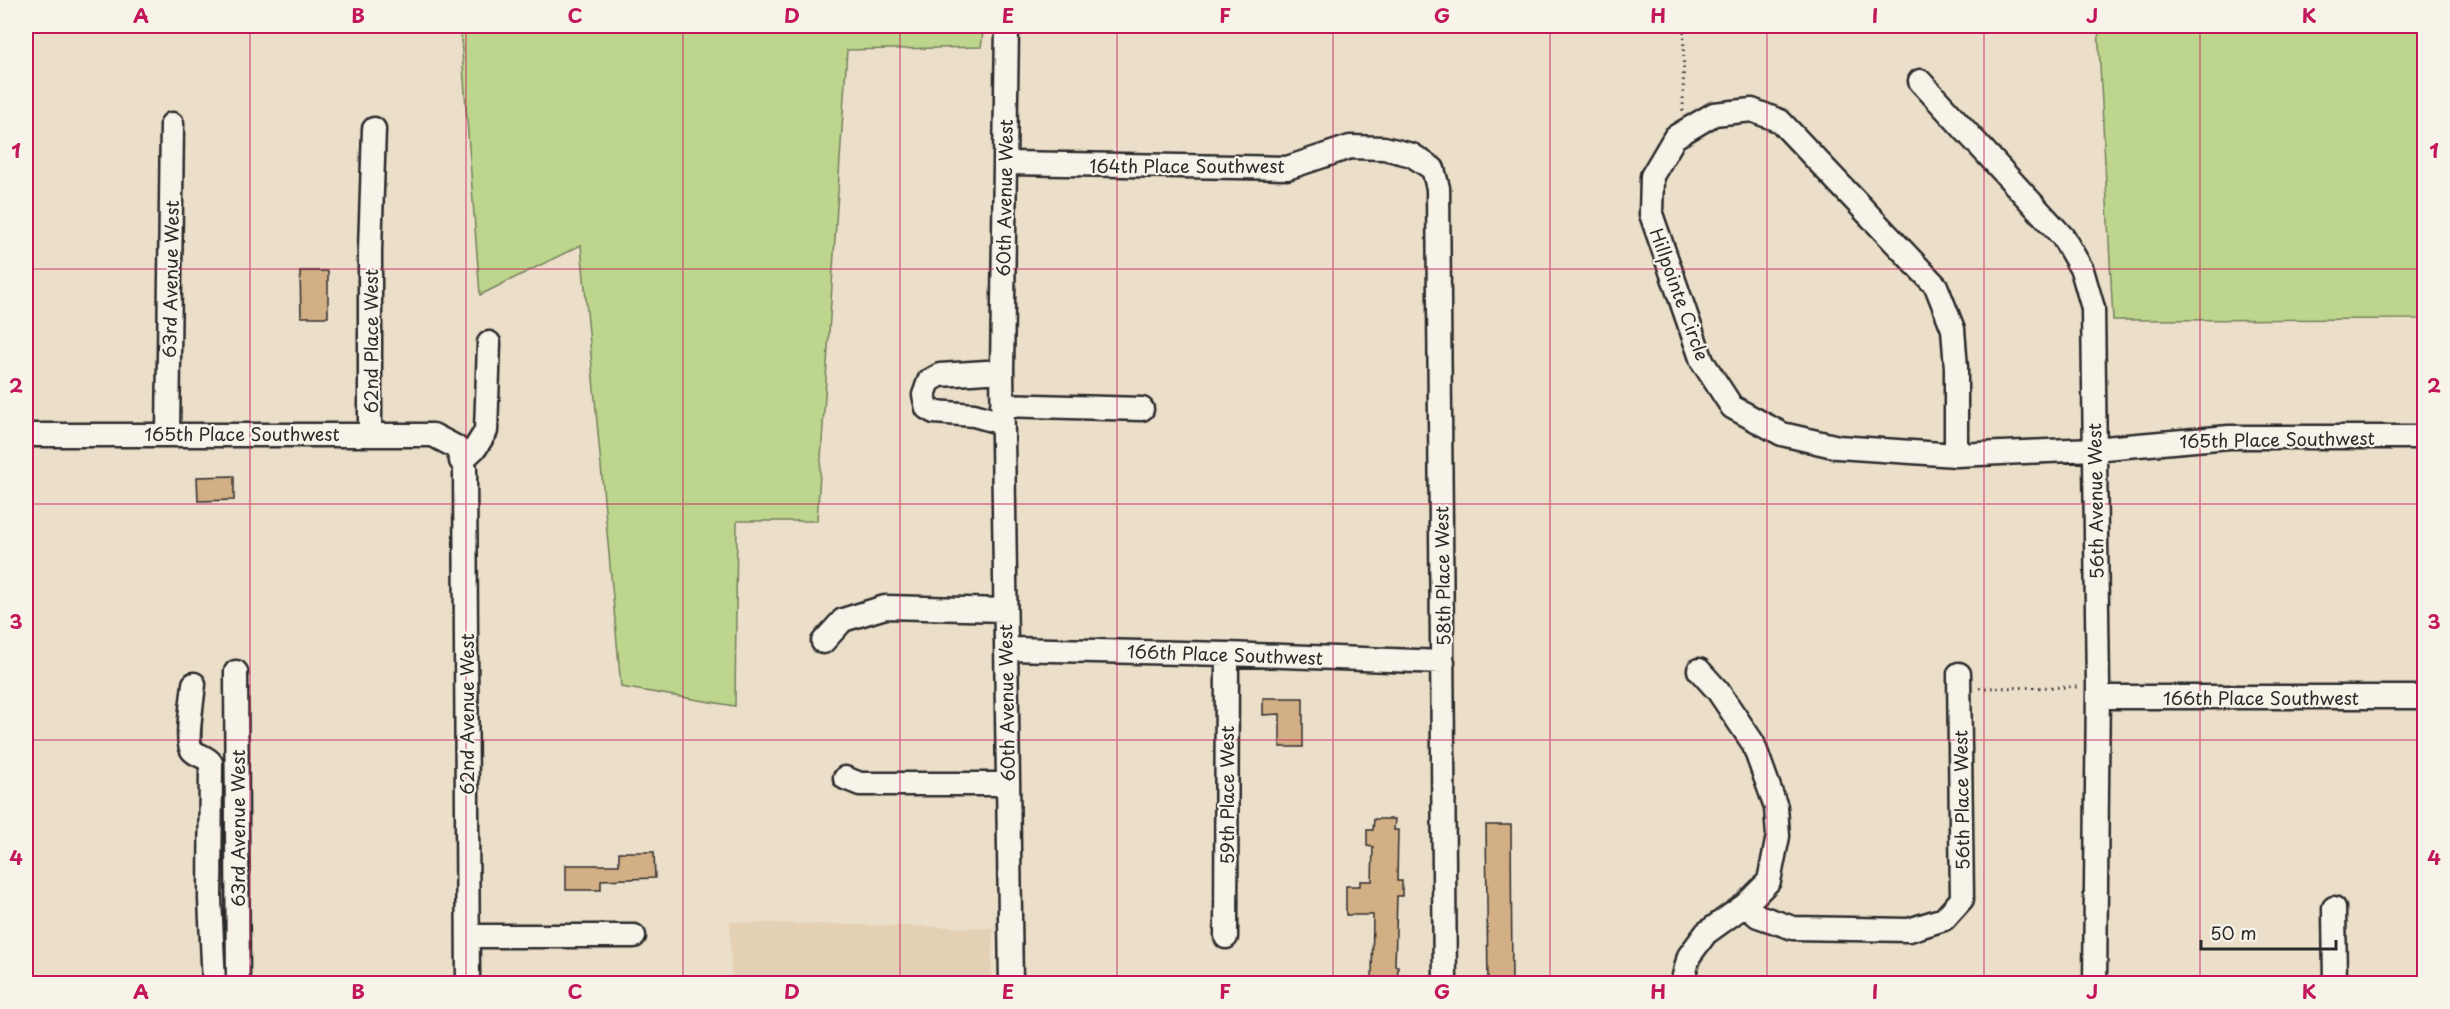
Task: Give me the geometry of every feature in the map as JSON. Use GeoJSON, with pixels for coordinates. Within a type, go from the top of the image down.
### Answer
{"type":"FeatureCollection","features":[{"type":"Feature","properties":{"kind":"street","name":"60th Avenue West"},"geometry":{"type":"LineString","coordinates":[[1007,26],[1002,414],[1011,984]]}},
{"type":"Feature","properties":{"kind":"street","name":"56th Avenue West"},"geometry":{"type":"LineString","coordinates":[[1920,81],[2063,237],[2082,270],[2093,308],[2093,449],[2098,692],[2095,984]]}},
{"type":"Feature","properties":{"kind":"street","name":"Hillpointe Circle"},"geometry":{"type":"LineString","coordinates":[[1956,455],[1956,368],[1953,329],[1936,286],[1780,122],[1752,110],[1714,114],[1674,137],[1652,176],[1651,214],[1702,361],[1732,407],[1782,434],[1838,447],[1956,455],[2093,449]]}},
{"type":"Feature","properties":{"kind":"street","name":"63rd Avenue West"},"geometry":{"type":"LineString","coordinates":[[168,433],[172,124]]}},
{"type":"Feature","properties":{"kind":"street","name":"62nd Place West"},"geometry":{"type":"LineString","coordinates":[[370,433],[370,250],[374,129]]}},
{"type":"Feature","properties":{"kind":"street","name":"164th Place Southwest"},"geometry":{"type":"LineString","coordinates":[[1005,163],[1287,168],[1350,147],[1384,148],[1412,154],[1433,169]]}},
{"type":"Feature","properties":{"kind":"street","name":"58th Place West"},"geometry":{"type":"LineString","coordinates":[[1433,169],[1438,188],[1445,984]]}},
{"type":"Feature","properties":{"kind":"street"},"geometry":{"type":"LineString","coordinates":[[459,454],[476,447],[486,431],[489,343]]}},
{"type":"Feature","properties":{"kind":"street"},"geometry":{"type":"LineString","coordinates":[[1002,371],[940,375],[929,381],[924,395],[927,408],[934,412],[974,415],[1142,408]]}},
{"type":"Feature","properties":{"kind":"street","name":"165th Place Southwest"},"geometry":{"type":"LineString","coordinates":[[26,435],[168,433],[434,435],[459,454]]}},
{"type":"Feature","properties":{"kind":"street","name":"165th Place Southwest"},"geometry":{"type":"LineString","coordinates":[[2093,449],[2229,437],[2424,437]]}},
{"type":"Feature","properties":{"kind":"street","name":"62nd Avenue West"},"geometry":{"type":"LineString","coordinates":[[459,454],[465,468],[468,984]]}},
{"type":"Feature","properties":{"kind":"street"},"geometry":{"type":"LineString","coordinates":[[823,642],[843,620],[885,607],[1005,610]]}},
{"type":"Feature","properties":{"kind":"street","name":"166th Place Southwest"},"geometry":{"type":"LineString","coordinates":[[1006,649],[1443,662]]}},
{"type":"Feature","properties":{"kind":"street","name":"59th Place West"},"geometry":{"type":"LineString","coordinates":[[1226,937],[1227,654]]}},
{"type":"Feature","properties":{"kind":"street"},"geometry":{"type":"LineString","coordinates":[[1682,984],[1689,956],[1706,933],[1744,905],[1769,881],[1778,836],[1776,807],[1753,743],[1718,691],[1699,670]]}},
{"type":"Feature","properties":{"kind":"street","name":"63rd Avenue West"},"geometry":{"type":"LineString","coordinates":[[236,672],[238,984]]}},
{"type":"Feature","properties":{"kind":"street","name":"56th Place West"},"geometry":{"type":"LineString","coordinates":[[1744,905],[1758,916],[1793,928],[1910,930],[1944,919],[1962,898],[1959,681]]}},
{"type":"Feature","properties":{"kind":"street"},"geometry":{"type":"LineString","coordinates":[[194,684],[190,745],[192,750],[211,763],[210,898],[214,984]]}},
{"type":"Feature","properties":{"kind":"street","name":"166th Place Southwest"},"geometry":{"type":"LineString","coordinates":[[2098,692],[2424,697]]}},
{"type":"Feature","properties":{"kind":"street"},"geometry":{"type":"LineString","coordinates":[[845,778],[860,784],[1008,784]]}},
{"type":"Feature","properties":{"kind":"street"},"geometry":{"type":"LineString","coordinates":[[2334,908],[2335,984]]}},
{"type":"Feature","properties":{"kind":"street"},"geometry":{"type":"LineString","coordinates":[[468,936],[634,936]]}},
{"type":"Feature","properties":{"kind":"path"},"geometry":{"type":"LineString","coordinates":[[1684,26],[1683,114],[1690,128]]}},
{"type":"Feature","properties":{"kind":"path"},"geometry":{"type":"LineString","coordinates":[[1959,681],[2098,692]]}},
{"type":"Feature","properties":{"kind":"shaded area"},"geometry":{"type":"Polygon","coordinates":[[[730,922],[993,928],[991,983],[731,983],[730,922]]]}},
{"type":"Feature","properties":{"kind":"green space"},"geometry":{"type":"Polygon","coordinates":[[[460,26],[984,26],[981,47],[847,50],[817,521],[737,521],[735,706],[621,687],[581,245],[480,295],[460,26]]]}},
{"type":"Feature","properties":{"kind":"green space"},"geometry":{"type":"Polygon","coordinates":[[[2098,26],[2424,26],[2424,319],[2113,320],[2098,26]]]}},
{"type":"Feature","properties":{"kind":"building"},"geometry":{"type":"Polygon","coordinates":[[[300,271],[328,271],[328,317],[301,317],[300,271]]]}},
{"type":"Feature","properties":{"kind":"building"},"geometry":{"type":"Polygon","coordinates":[[[234,476],[234,500],[198,501],[197,477],[234,476]]]}},
{"type":"Feature","properties":{"kind":"building"},"geometry":{"type":"Polygon","coordinates":[[[1263,698],[1303,698],[1303,747],[1280,747],[1280,714],[1263,715],[1263,698]]]}},
{"type":"Feature","properties":{"kind":"building"},"geometry":{"type":"Polygon","coordinates":[[[1374,819],[1395,819],[1394,830],[1398,830],[1397,881],[1402,881],[1402,896],[1397,896],[1395,966],[1398,966],[1397,984],[1372,984],[1373,915],[1346,915],[1346,886],[1360,886],[1360,881],[1372,881],[1373,847],[1367,846],[1367,830],[1373,830],[1374,819]]]}},
{"type":"Feature","properties":{"kind":"building"},"geometry":{"type":"Polygon","coordinates":[[[1486,825],[1511,825],[1512,984],[1488,984],[1486,825]]]}},
{"type":"Feature","properties":{"kind":"building"},"geometry":{"type":"Polygon","coordinates":[[[619,852],[654,852],[655,878],[601,880],[601,890],[566,890],[566,865],[619,865],[619,852]]]}}]}
